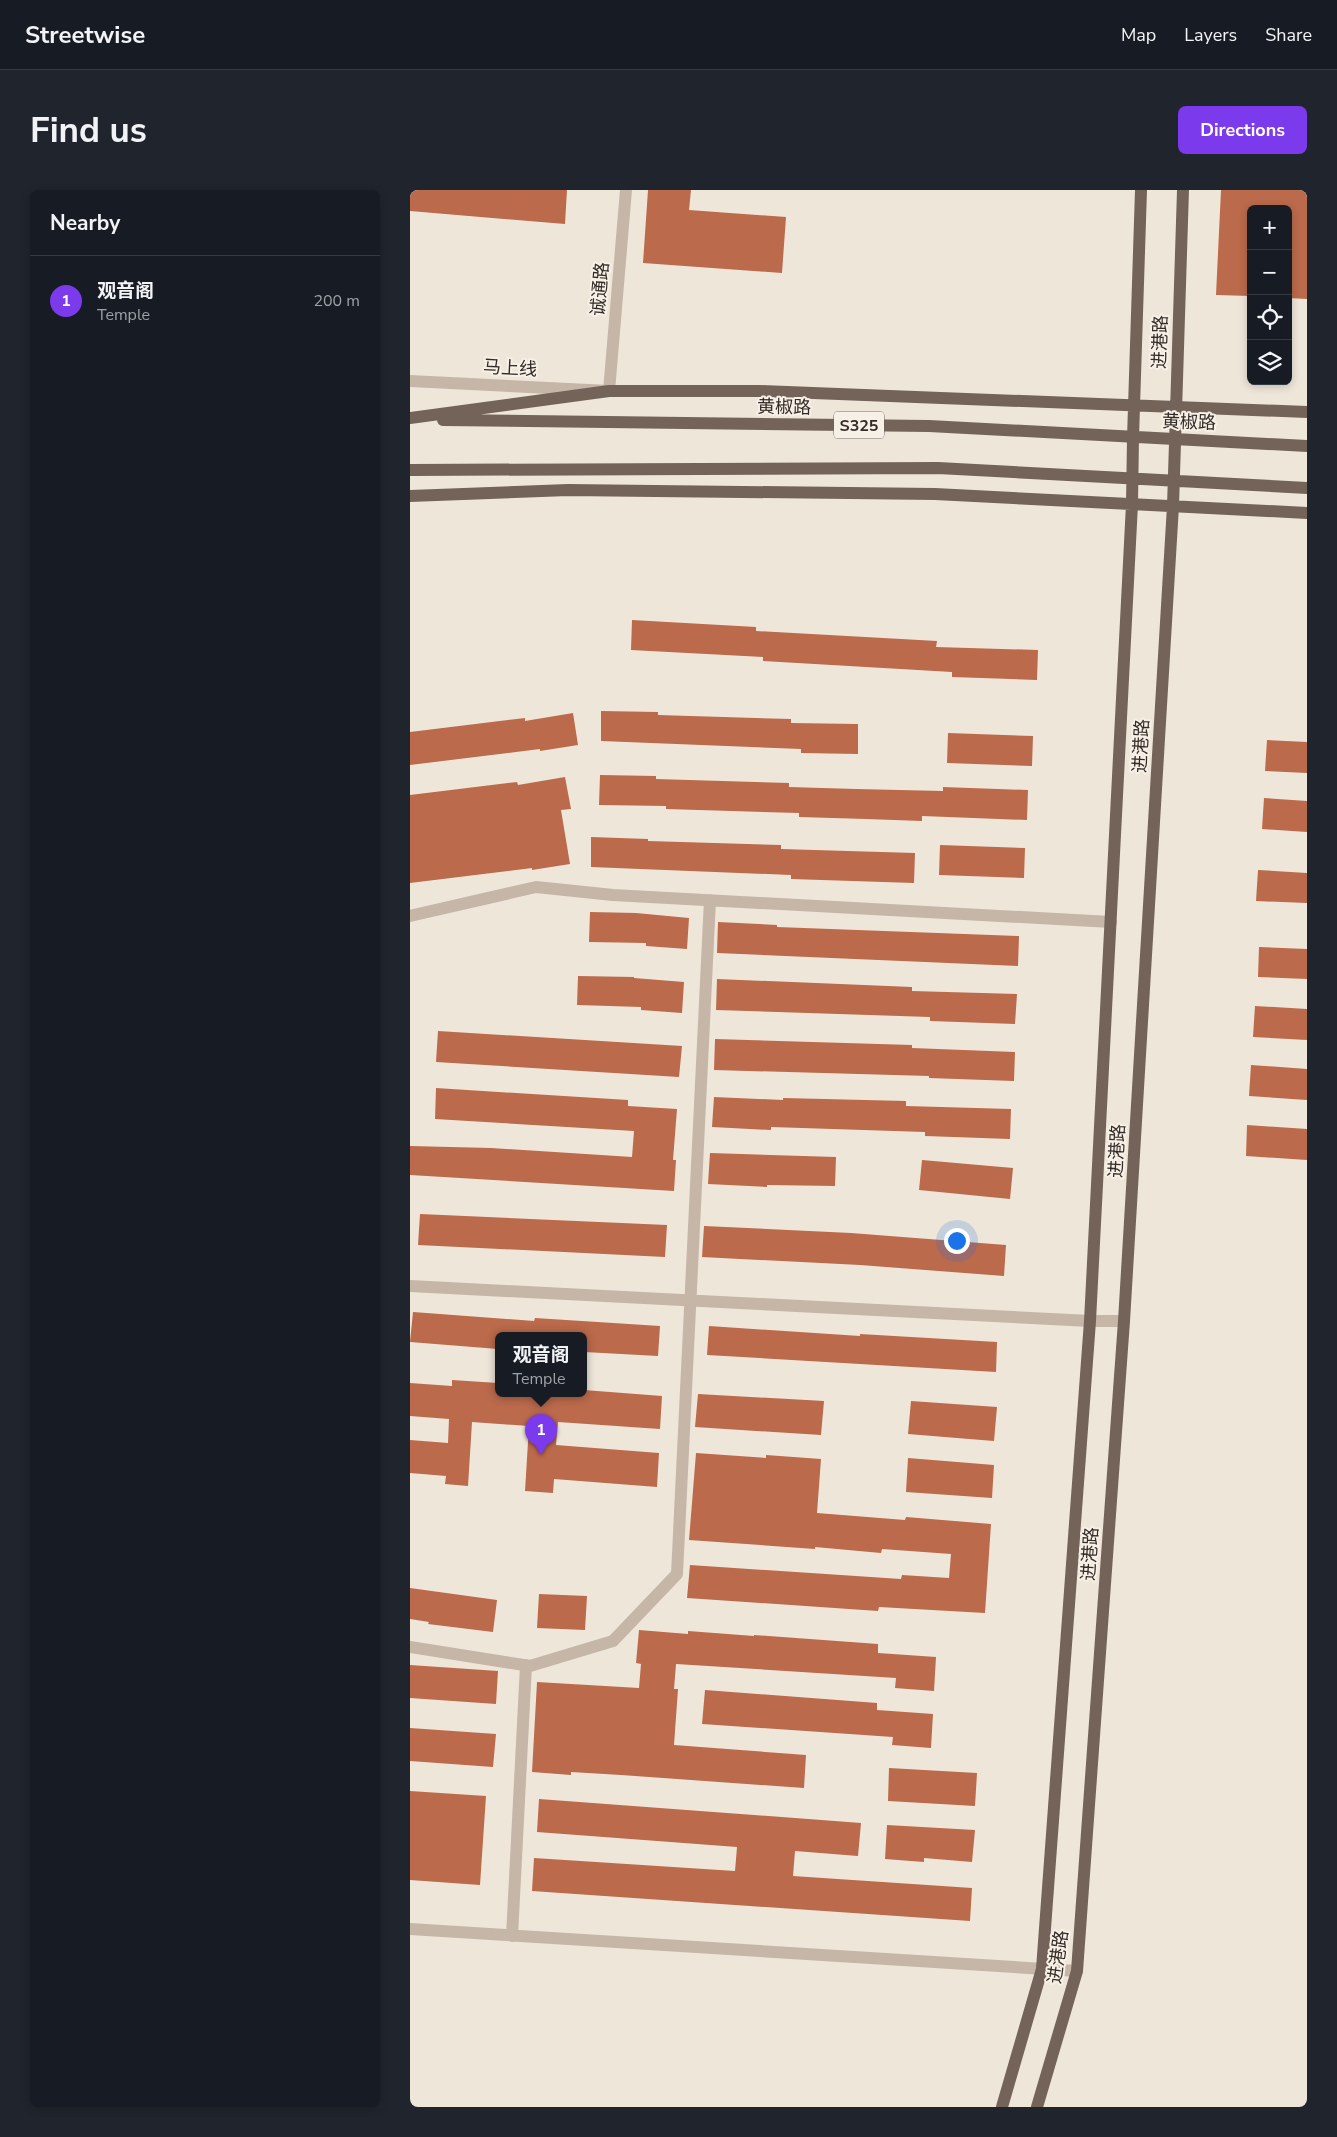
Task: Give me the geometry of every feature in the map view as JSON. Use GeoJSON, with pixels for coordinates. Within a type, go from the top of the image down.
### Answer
{"type":"FeatureCollection","features":[{"type":"Feature","properties":{"kind":"main road","name":"进港路"},"geometry":{"type":"LineString","coordinates":[[1002,2107],[1042,1969],[1090,1321],[1132,504],[1142,190]]}},
{"type":"Feature","properties":{"kind":"main road","name":"进港路"},"geometry":{"type":"LineString","coordinates":[[1037,2107],[1077,1971],[1124,1321],[1173,506],[1183,190]]}},
{"type":"Feature","properties":{"kind":"main road"},"geometry":{"type":"LineString","coordinates":[[410,418],[609,391],[759,391],[1307,412]]}},
{"type":"Feature","properties":{"kind":"main road","name":"黄椒路"},"geometry":{"type":"LineString","coordinates":[[410,418],[929,426],[1307,446]]}},
{"type":"Feature","properties":{"kind":"main road"},"geometry":{"type":"LineString","coordinates":[[410,470],[938,468],[1307,488]]}},
{"type":"Feature","properties":{"kind":"main road"},"geometry":{"type":"LineString","coordinates":[[410,496],[568,490],[925,494],[1307,513]]}},
{"type":"Feature","properties":{"kind":"street","name":"诚通路"},"geometry":{"type":"LineString","coordinates":[[609,391],[626,190]]}},
{"type":"Feature","properties":{"kind":"street","name":"马上线"},"geometry":{"type":"LineString","coordinates":[[410,381],[609,391]]}},
{"type":"Feature","properties":{"kind":"street"},"geometry":{"type":"LineString","coordinates":[[410,916],[536,887],[613,895],[1110,922]]}},
{"type":"Feature","properties":{"kind":"street"},"geometry":{"type":"LineString","coordinates":[[410,1647],[530,1666],[613,1641],[677,1574],[692,1301],[710,900]]}},
{"type":"Feature","properties":{"kind":"street"},"geometry":{"type":"LineString","coordinates":[[410,1286],[1090,1321],[1124,1321]]}},
{"type":"Feature","properties":{"kind":"street"},"geometry":{"type":"LineString","coordinates":[[512,1936],[526,1665]]}},
{"type":"Feature","properties":{"kind":"street"},"geometry":{"type":"LineString","coordinates":[[410,1929],[1077,1971]]}},
{"type":"Feature","properties":{"kind":"building"},"geometry":{"type":"Polygon","coordinates":[[[410,190],[567,190],[565,224],[410,211],[410,190]]]}},
{"type":"Feature","properties":{"kind":"building"},"geometry":{"type":"Polygon","coordinates":[[[648,190],[691,190],[689,210],[786,217],[782,273],[643,263],[648,190]]]}},
{"type":"Feature","properties":{"kind":"building"},"geometry":{"type":"Polygon","coordinates":[[[1221,190],[1307,190],[1307,299],[1292,298],[1292,205],[1247,205],[1247,296],[1216,295],[1221,190]]]}},
{"type":"Feature","properties":{"kind":"building"},"geometry":{"type":"Polygon","coordinates":[[[632,620],[756,627],[756,631],[937,641],[936,647],[1038,650],[1037,680],[952,677],[952,672],[763,661],[763,657],[631,650],[632,620]]]}},
{"type":"Feature","properties":{"kind":"building"},"geometry":{"type":"Polygon","coordinates":[[[601,711],[658,712],[658,715],[791,719],[791,723],[858,724],[858,754],[801,753],[801,749],[601,741],[601,711]]]}},
{"type":"Feature","properties":{"kind":"building"},"geometry":{"type":"Polygon","coordinates":[[[573,713],[578,745],[410,765],[410,732],[525,718],[525,721],[573,713]]]}},
{"type":"Feature","properties":{"kind":"building"},"geometry":{"type":"Polygon","coordinates":[[[948,733],[1033,736],[1032,766],[947,763],[948,733]]]}},
{"type":"Feature","properties":{"kind":"building"},"geometry":{"type":"Polygon","coordinates":[[[1267,740],[1307,742],[1307,773],[1265,771],[1267,740]]]}},
{"type":"Feature","properties":{"kind":"building"},"geometry":{"type":"Polygon","coordinates":[[[600,775],[656,776],[656,779],[789,783],[789,787],[943,791],[943,787],[1028,790],[1027,820],[922,816],[922,821],[799,817],[799,813],[666,809],[666,806],[599,805],[600,775]]]}},
{"type":"Feature","properties":{"kind":"building"},"geometry":{"type":"Polygon","coordinates":[[[565,777],[571,809],[561,810],[570,864],[410,883],[410,795],[517,782],[518,785],[565,777]]]}},
{"type":"Feature","properties":{"kind":"building"},"geometry":{"type":"Polygon","coordinates":[[[1264,798],[1307,801],[1307,832],[1262,829],[1264,798]]]}},
{"type":"Feature","properties":{"kind":"building"},"geometry":{"type":"Polygon","coordinates":[[[591,837],[648,839],[648,841],[781,845],[781,849],[915,853],[914,883],[791,879],[791,875],[591,867],[591,837]]]}},
{"type":"Feature","properties":{"kind":"building"},"geometry":{"type":"Polygon","coordinates":[[[940,845],[1025,848],[1024,878],[939,875],[940,845]]]}},
{"type":"Feature","properties":{"kind":"building"},"geometry":{"type":"Polygon","coordinates":[[[1258,870],[1307,873],[1307,903],[1256,901],[1258,870]]]}},
{"type":"Feature","properties":{"kind":"building"},"geometry":{"type":"Polygon","coordinates":[[[590,912],[636,913],[689,918],[687,949],[646,946],[646,943],[589,942],[590,912]]]}},
{"type":"Feature","properties":{"kind":"building"},"geometry":{"type":"Polygon","coordinates":[[[718,922],[777,925],[777,927],[1019,936],[1018,966],[717,953],[718,922]]]}},
{"type":"Feature","properties":{"kind":"building"},"geometry":{"type":"Polygon","coordinates":[[[1259,947],[1307,949],[1307,979],[1258,977],[1259,947]]]}},
{"type":"Feature","properties":{"kind":"building"},"geometry":{"type":"Polygon","coordinates":[[[578,976],[634,977],[684,982],[682,1013],[641,1010],[641,1007],[577,1005],[578,976]]]}},
{"type":"Feature","properties":{"kind":"building"},"geometry":{"type":"Polygon","coordinates":[[[717,979],[912,987],[912,991],[1017,994],[1015,1024],[930,1021],[930,1017],[716,1010],[717,979]]]}},
{"type":"Feature","properties":{"kind":"building"},"geometry":{"type":"Polygon","coordinates":[[[1255,1006],[1307,1009],[1307,1040],[1253,1037],[1255,1006]]]}},
{"type":"Feature","properties":{"kind":"building"},"geometry":{"type":"Polygon","coordinates":[[[438,1031],[682,1046],[679,1077],[436,1062],[438,1031]]]}},
{"type":"Feature","properties":{"kind":"building"},"geometry":{"type":"Polygon","coordinates":[[[715,1039],[912,1045],[912,1048],[1015,1052],[1014,1081],[929,1078],[929,1076],[714,1070],[715,1039]]]}},
{"type":"Feature","properties":{"kind":"building"},"geometry":{"type":"Polygon","coordinates":[[[1251,1065],[1307,1069],[1307,1100],[1249,1096],[1251,1065]]]}},
{"type":"Feature","properties":{"kind":"building"},"geometry":{"type":"Polygon","coordinates":[[[436,1088],[628,1100],[628,1106],[677,1109],[673,1160],[676,1160],[674,1191],[410,1175],[410,1146],[491,1148],[632,1157],[634,1131],[435,1119],[436,1088]]]}},
{"type":"Feature","properties":{"kind":"building"},"geometry":{"type":"Polygon","coordinates":[[[714,1097],[783,1100],[783,1098],[906,1101],[906,1106],[1011,1109],[1010,1139],[925,1136],[925,1132],[771,1127],[771,1130],[712,1127],[714,1097]]]}},
{"type":"Feature","properties":{"kind":"building"},"geometry":{"type":"Polygon","coordinates":[[[1247,1125],[1307,1129],[1307,1160],[1246,1156],[1247,1125]]]}},
{"type":"Feature","properties":{"kind":"building"},"geometry":{"type":"Polygon","coordinates":[[[710,1153],[836,1157],[835,1186],[767,1185],[767,1187],[708,1184],[710,1153]]]}},
{"type":"Feature","properties":{"kind":"building"},"geometry":{"type":"Polygon","coordinates":[[[922,1160],[1013,1168],[1010,1199],[919,1190],[922,1160]]]}},
{"type":"Feature","properties":{"kind":"building"},"geometry":{"type":"Polygon","coordinates":[[[420,1214],[667,1225],[665,1257],[418,1245],[420,1214]]]}},
{"type":"Feature","properties":{"kind":"building"},"geometry":{"type":"Polygon","coordinates":[[[704,1226],[851,1233],[1006,1245],[1004,1276],[860,1265],[702,1257],[704,1226]]]}},
{"type":"Feature","properties":{"kind":"building"},"geometry":{"type":"Polygon","coordinates":[[[413,1312],[534,1321],[535,1318],[660,1326],[658,1356],[587,1352],[587,1332],[495,1332],[495,1349],[410,1342],[413,1312]]]}},
{"type":"Feature","properties":{"kind":"building"},"geometry":{"type":"Polygon","coordinates":[[[709,1326],[860,1336],[860,1334],[997,1342],[996,1372],[707,1355],[709,1326]]]}},
{"type":"Feature","properties":{"kind":"building"},"geometry":{"type":"Polygon","coordinates":[[[452,1380],[495,1383],[495,1397],[587,1397],[587,1390],[662,1396],[660,1429],[558,1422],[556,1445],[659,1453],[657,1487],[554,1479],[553,1493],[525,1491],[529,1426],[472,1422],[468,1486],[445,1484],[446,1476],[410,1473],[410,1440],[448,1443],[449,1419],[410,1416],[410,1383],[452,1386],[452,1380]]]}},
{"type":"Feature","properties":{"kind":"building"},"geometry":{"type":"Polygon","coordinates":[[[698,1394],[824,1401],[821,1435],[695,1427],[698,1394]]]}},
{"type":"Feature","properties":{"kind":"building"},"geometry":{"type":"Polygon","coordinates":[[[911,1401],[997,1407],[994,1441],[908,1434],[911,1401]]]}},
{"type":"Feature","properties":{"kind":"building"},"geometry":{"type":"Polygon","coordinates":[[[696,1453],[766,1458],[766,1455],[821,1459],[817,1513],[905,1520],[906,1517],[991,1524],[985,1613],[879,1607],[878,1611],[687,1598],[690,1565],[901,1579],[902,1575],[949,1578],[951,1554],[882,1549],[881,1553],[815,1547],[815,1549],[689,1540],[696,1453]]]}},
{"type":"Feature","properties":{"kind":"building"},"geometry":{"type":"Polygon","coordinates":[[[908,1458],[994,1465],[992,1498],[906,1492],[908,1458]]]}},
{"type":"Feature","properties":{"kind":"building"},"geometry":{"type":"Polygon","coordinates":[[[410,1588],[497,1600],[493,1632],[428,1624],[429,1622],[410,1619],[410,1588]]]}},
{"type":"Feature","properties":{"kind":"building"},"geometry":{"type":"Polygon","coordinates":[[[539,1594],[587,1596],[585,1630],[537,1628],[539,1594]]]}},
{"type":"Feature","properties":{"kind":"building"},"geometry":{"type":"Polygon","coordinates":[[[639,1630],[688,1634],[688,1631],[878,1644],[878,1653],[936,1657],[934,1691],[895,1688],[896,1678],[676,1664],[674,1689],[678,1689],[674,1745],[806,1755],[804,1788],[571,1772],[571,1775],[532,1772],[537,1682],[639,1688],[641,1664],[636,1663],[639,1630]]]}},
{"type":"Feature","properties":{"kind":"building"},"geometry":{"type":"Polygon","coordinates":[[[410,1665],[498,1671],[496,1704],[410,1698],[410,1665]]]}},
{"type":"Feature","properties":{"kind":"building"},"geometry":{"type":"Polygon","coordinates":[[[705,1690],[877,1703],[877,1710],[933,1714],[931,1748],[892,1745],[893,1737],[702,1724],[705,1690]]]}},
{"type":"Feature","properties":{"kind":"building"},"geometry":{"type":"Polygon","coordinates":[[[410,1728],[496,1734],[493,1767],[410,1761],[410,1728]]]}},
{"type":"Feature","properties":{"kind":"building"},"geometry":{"type":"Polygon","coordinates":[[[889,1768],[977,1773],[975,1806],[888,1801],[889,1768]]]}},
{"type":"Feature","properties":{"kind":"building"},"geometry":{"type":"Polygon","coordinates":[[[410,1791],[486,1796],[480,1885],[410,1880],[410,1791]]]}},
{"type":"Feature","properties":{"kind":"building"},"geometry":{"type":"Polygon","coordinates":[[[539,1799],[861,1823],[858,1856],[795,1851],[793,1876],[972,1888],[970,1921],[532,1891],[534,1858],[735,1871],[737,1847],[537,1832],[539,1799]]]}},
{"type":"Feature","properties":{"kind":"building"},"geometry":{"type":"Polygon","coordinates":[[[887,1825],[975,1830],[972,1862],[924,1858],[924,1862],[885,1859],[887,1825]]]}},
{"type":"Feature","properties":{"kind":"place","name":"观音阁"},"geometry":{"type":"Point","coordinates":[541,1455]}}]}
